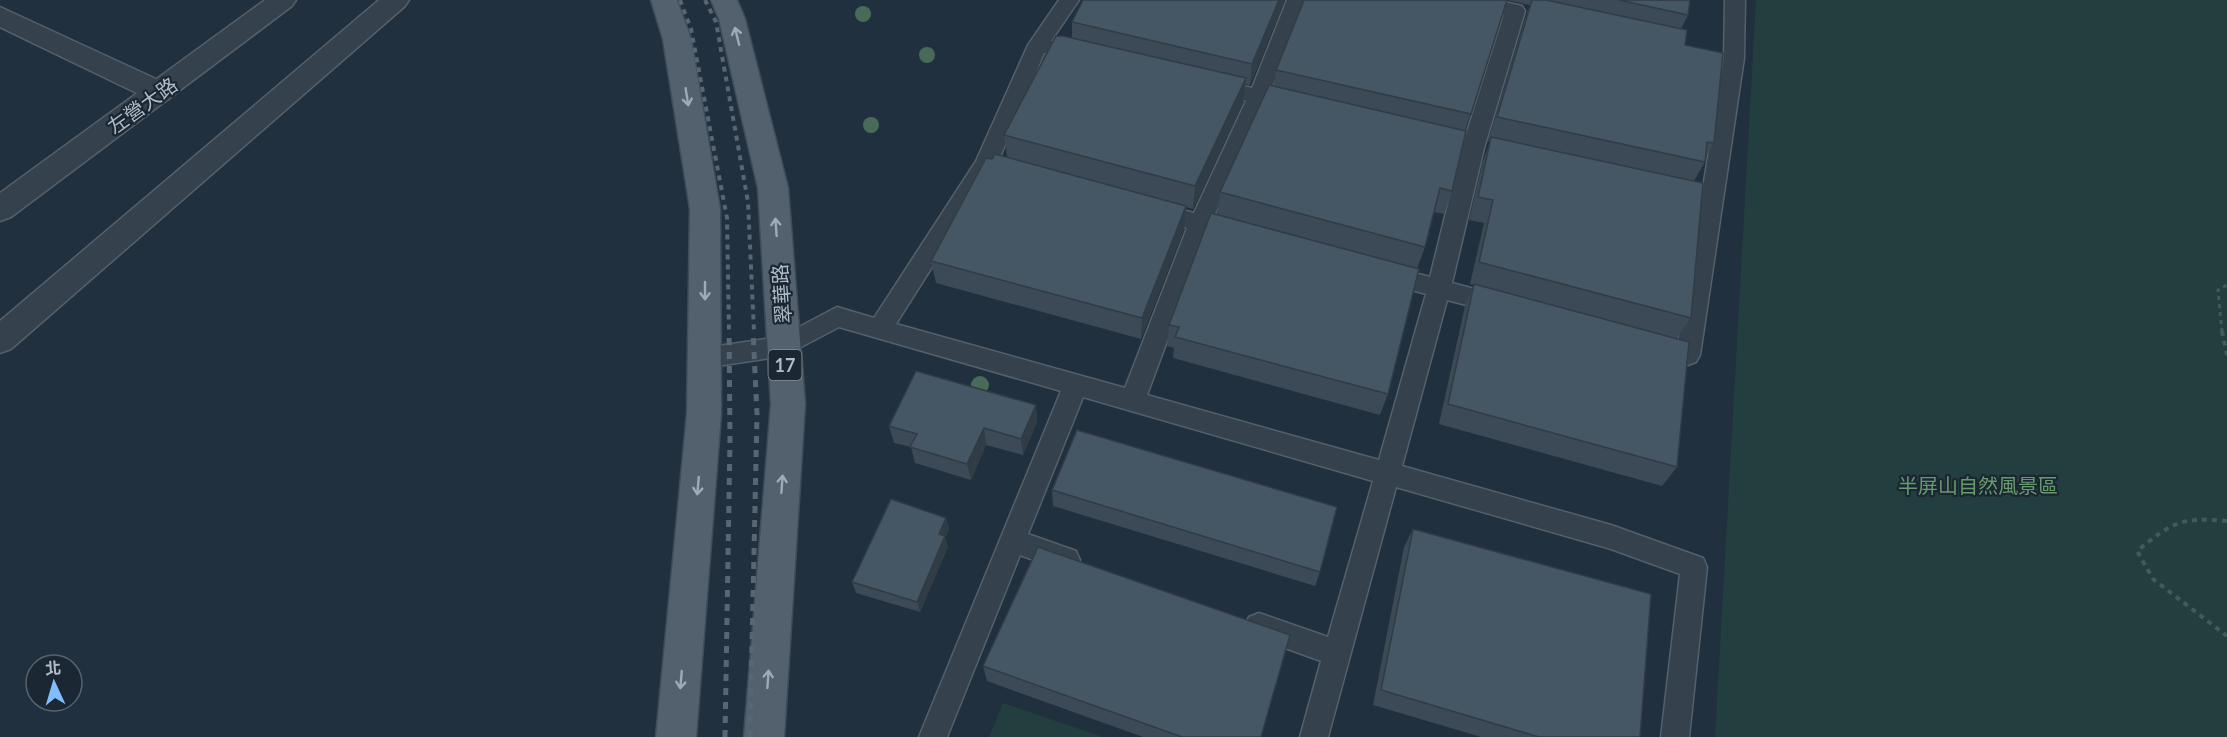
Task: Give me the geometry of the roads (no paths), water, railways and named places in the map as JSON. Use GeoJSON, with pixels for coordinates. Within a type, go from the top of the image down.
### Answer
{"type":"FeatureCollection","features":[{"type":"Feature","properties":{"kind":"main road"},"geometry":{"type":"LineString","coordinates":[[664,0],[677,39],[705,209],[704,414],[676,737]]}},
{"type":"Feature","properties":{"kind":"main road","name":"翠華路"},"geometry":{"type":"LineString","coordinates":[[724,0],[732,19],[773,188],[788,404],[764,737]]}},
{"type":"Feature","properties":{"kind":"street","name":"左營大路"},"geometry":{"type":"LineString","coordinates":[[3,203],[283,0]]}},
{"type":"Feature","properties":{"kind":"street"},"geometry":{"type":"LineString","coordinates":[[0,340],[396,0]]}},
{"type":"Feature","properties":{"kind":"street"},"geometry":{"type":"LineString","coordinates":[[0,16],[159,92]]}},
{"type":"Feature","properties":{"kind":"lane"},"geometry":{"type":"LineString","coordinates":[[880,329],[986,164],[1038,45],[1069,0]]}},
{"type":"Feature","properties":{"kind":"lane"},"geometry":{"type":"LineString","coordinates":[[1132,401],[1200,223],[1258,97],[1297,0]]}},
{"type":"Feature","properties":{"kind":"lane"},"geometry":{"type":"LineString","coordinates":[[1314,737],[1439,289],[1473,148],[1526,14],[1468,0]]}},
{"type":"Feature","properties":{"kind":"lane"},"geometry":{"type":"LineString","coordinates":[[1632,340],[1688,355],[1734,58],[1735,0]]}},
{"type":"Feature","properties":{"kind":"lane"},"geometry":{"type":"LineString","coordinates":[[1038,45],[1096,59]]}},
{"type":"Feature","properties":{"kind":"lane"},"geometry":{"type":"LineString","coordinates":[[1711,53],[1734,58]]}},
{"type":"Feature","properties":{"kind":"lane"},"geometry":{"type":"LineString","coordinates":[[1189,80],[1315,110]]}},
{"type":"Feature","properties":{"kind":"lane"},"geometry":{"type":"LineString","coordinates":[[986,164],[1008,170]]}},
{"type":"Feature","properties":{"kind":"lane"},"geometry":{"type":"LineString","coordinates":[[1690,196],[1713,201]]}},
{"type":"Feature","properties":{"kind":"lane"},"geometry":{"type":"LineString","coordinates":[[1132,204],[1257,238]]}},
{"type":"Feature","properties":{"kind":"lane"},"geometry":{"type":"LineString","coordinates":[[1360,267],[1519,310]]}},
{"type":"Feature","properties":{"kind":"lane"},"geometry":{"type":"LineString","coordinates":[[704,358],[784,346],[837,317],[1611,537],[1694,567],[1675,737]]}},
{"type":"Feature","properties":{"kind":"lane"},"geometry":{"type":"LineString","coordinates":[[933,737],[1076,385]]}},
{"type":"Feature","properties":{"kind":"lane"},"geometry":{"type":"LineString","coordinates":[[1013,541],[1091,568]]}},
{"type":"Feature","properties":{"kind":"lane"},"geometry":{"type":"LineString","coordinates":[[1237,619],[1338,654]]}},
{"type":"Feature","properties":{"kind":"railway"},"geometry":{"type":"LineString","coordinates":[[680,0],[691,29],[727,218],[729,332]]}},
{"type":"Feature","properties":{"kind":"railway"},"geometry":{"type":"LineString","coordinates":[[705,0],[716,22],[748,202],[754,332]]}},
{"type":"Feature","properties":{"kind":"railway"},"geometry":{"type":"LineString","coordinates":[[725,737],[730,439],[729,331]]}},
{"type":"Feature","properties":{"kind":"railway"},"geometry":{"type":"LineString","coordinates":[[750,737],[757,414],[753,331]]}},
{"type":"Feature","properties":{"kind":"park label","name":"半屏山自然風景區"},"geometry":{"type":"Point","coordinates":[1978,485]}}]}
